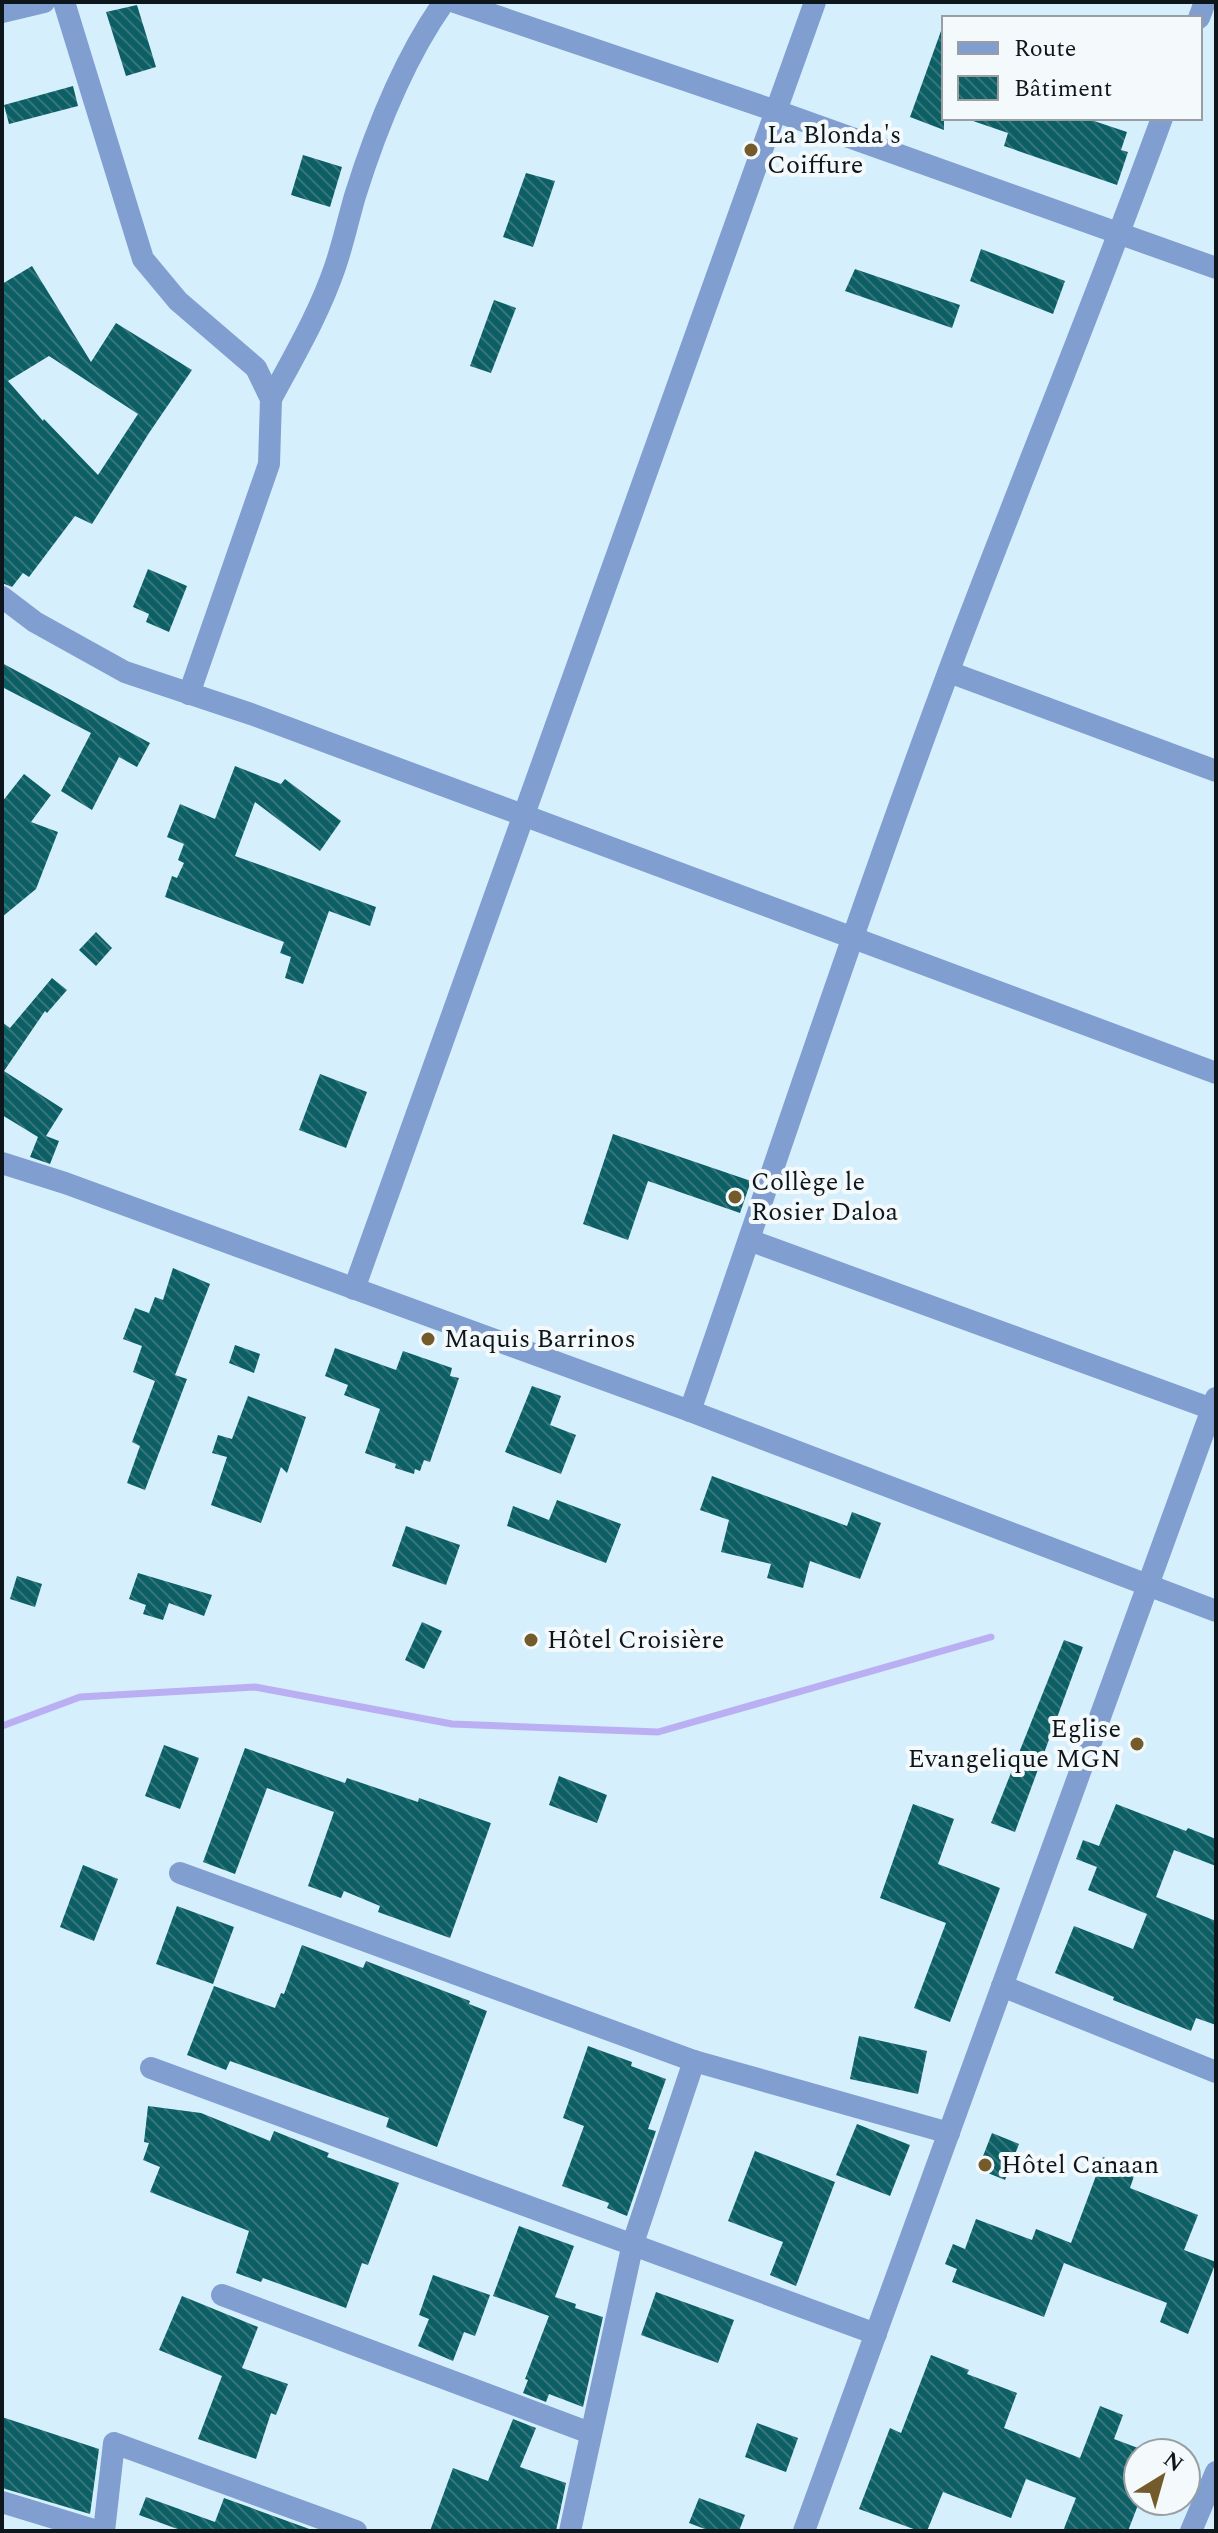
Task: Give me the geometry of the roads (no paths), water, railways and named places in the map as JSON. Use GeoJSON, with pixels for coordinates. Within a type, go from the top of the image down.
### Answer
{"type":"FeatureCollection","features":[{"type":"Feature","properties":{"kind":"street"},"geometry":{"type":"LineString","coordinates":[[2,12],[44,2]]}},
{"type":"Feature","properties":{"kind":"street"},"geometry":{"type":"LineString","coordinates":[[64,2],[143,259],[178,301],[256,368],[271,399]]}},
{"type":"Feature","properties":{"kind":"street"},"geometry":{"type":"LineString","coordinates":[[189,694],[269,464],[271,399],[313,322],[336,266],[356,193],[392,97],[420,36],[444,2]]}},
{"type":"Feature","properties":{"kind":"street"},"geometry":{"type":"LineString","coordinates":[[455,2],[776,111],[1216,268]]}},
{"type":"Feature","properties":{"kind":"street"},"geometry":{"type":"LineString","coordinates":[[354,1289],[815,2]]}},
{"type":"Feature","properties":{"kind":"street"},"geometry":{"type":"LineString","coordinates":[[690,1411],[853,937],[949,672],[1161,120]]}},
{"type":"Feature","properties":{"kind":"street"},"geometry":{"type":"LineString","coordinates":[[2,597],[35,622],[125,672],[251,714],[1216,1073]]}},
{"type":"Feature","properties":{"kind":"street"},"geometry":{"type":"LineString","coordinates":[[949,672],[1216,771]]}},
{"type":"Feature","properties":{"kind":"street"},"geometry":{"type":"LineString","coordinates":[[2,1163],[65,1183],[690,1411],[1216,1611]]}},
{"type":"Feature","properties":{"kind":"street"},"geometry":{"type":"LineString","coordinates":[[749,1240],[1214,1404],[876,2334],[809,2530]]}},
{"type":"Feature","properties":{"kind":"street"},"geometry":{"type":"LineString","coordinates":[[180,1873],[694,2061],[949,2133]]}},
{"type":"Feature","properties":{"kind":"street"},"geometry":{"type":"LineString","coordinates":[[1002,1986],[1216,2072]]}},
{"type":"Feature","properties":{"kind":"street"},"geometry":{"type":"LineString","coordinates":[[570,2531],[633,2243],[694,2061]]}},
{"type":"Feature","properties":{"kind":"street"},"geometry":{"type":"LineString","coordinates":[[151,2068],[876,2334]]}},
{"type":"Feature","properties":{"kind":"street"},"geometry":{"type":"LineString","coordinates":[[222,2295],[590,2433]]}},
{"type":"Feature","properties":{"kind":"street"},"geometry":{"type":"LineString","coordinates":[[104,2531],[114,2443],[356,2531]]}},
{"type":"Feature","properties":{"kind":"street"},"geometry":{"type":"LineString","coordinates":[[1191,2531],[1216,2472]]}},
{"type":"Feature","properties":{"kind":"street"},"geometry":{"type":"LineString","coordinates":[[2,2502],[97,2531]]}},
{"type":"Feature","properties":{"kind":"waterway"},"geometry":{"type":"LineString","coordinates":[[2,1726],[80,1697],[255,1687],[452,1724],[658,1732],[991,1637]]}},
{"type":"Feature","properties":{"kind":"place","name":"La Blonda's Coiffure"},"geometry":{"type":"Point","coordinates":[751,150]}},
{"type":"Feature","properties":{"kind":"place","name":"Collège le Rosier Daloa"},"geometry":{"type":"Point","coordinates":[735,1197]}},
{"type":"Feature","properties":{"kind":"place","name":"Maquis Barrinos"},"geometry":{"type":"Point","coordinates":[428,1339]}},
{"type":"Feature","properties":{"kind":"place","name":"Hôtel Croisière"},"geometry":{"type":"Point","coordinates":[531,1640]}},
{"type":"Feature","properties":{"kind":"place","name":"Eglise Evangelique MGN"},"geometry":{"type":"Point","coordinates":[1137,1744]}},
{"type":"Feature","properties":{"kind":"place","name":"Hôtel Canaan"},"geometry":{"type":"Point","coordinates":[985,2165]}}]}
